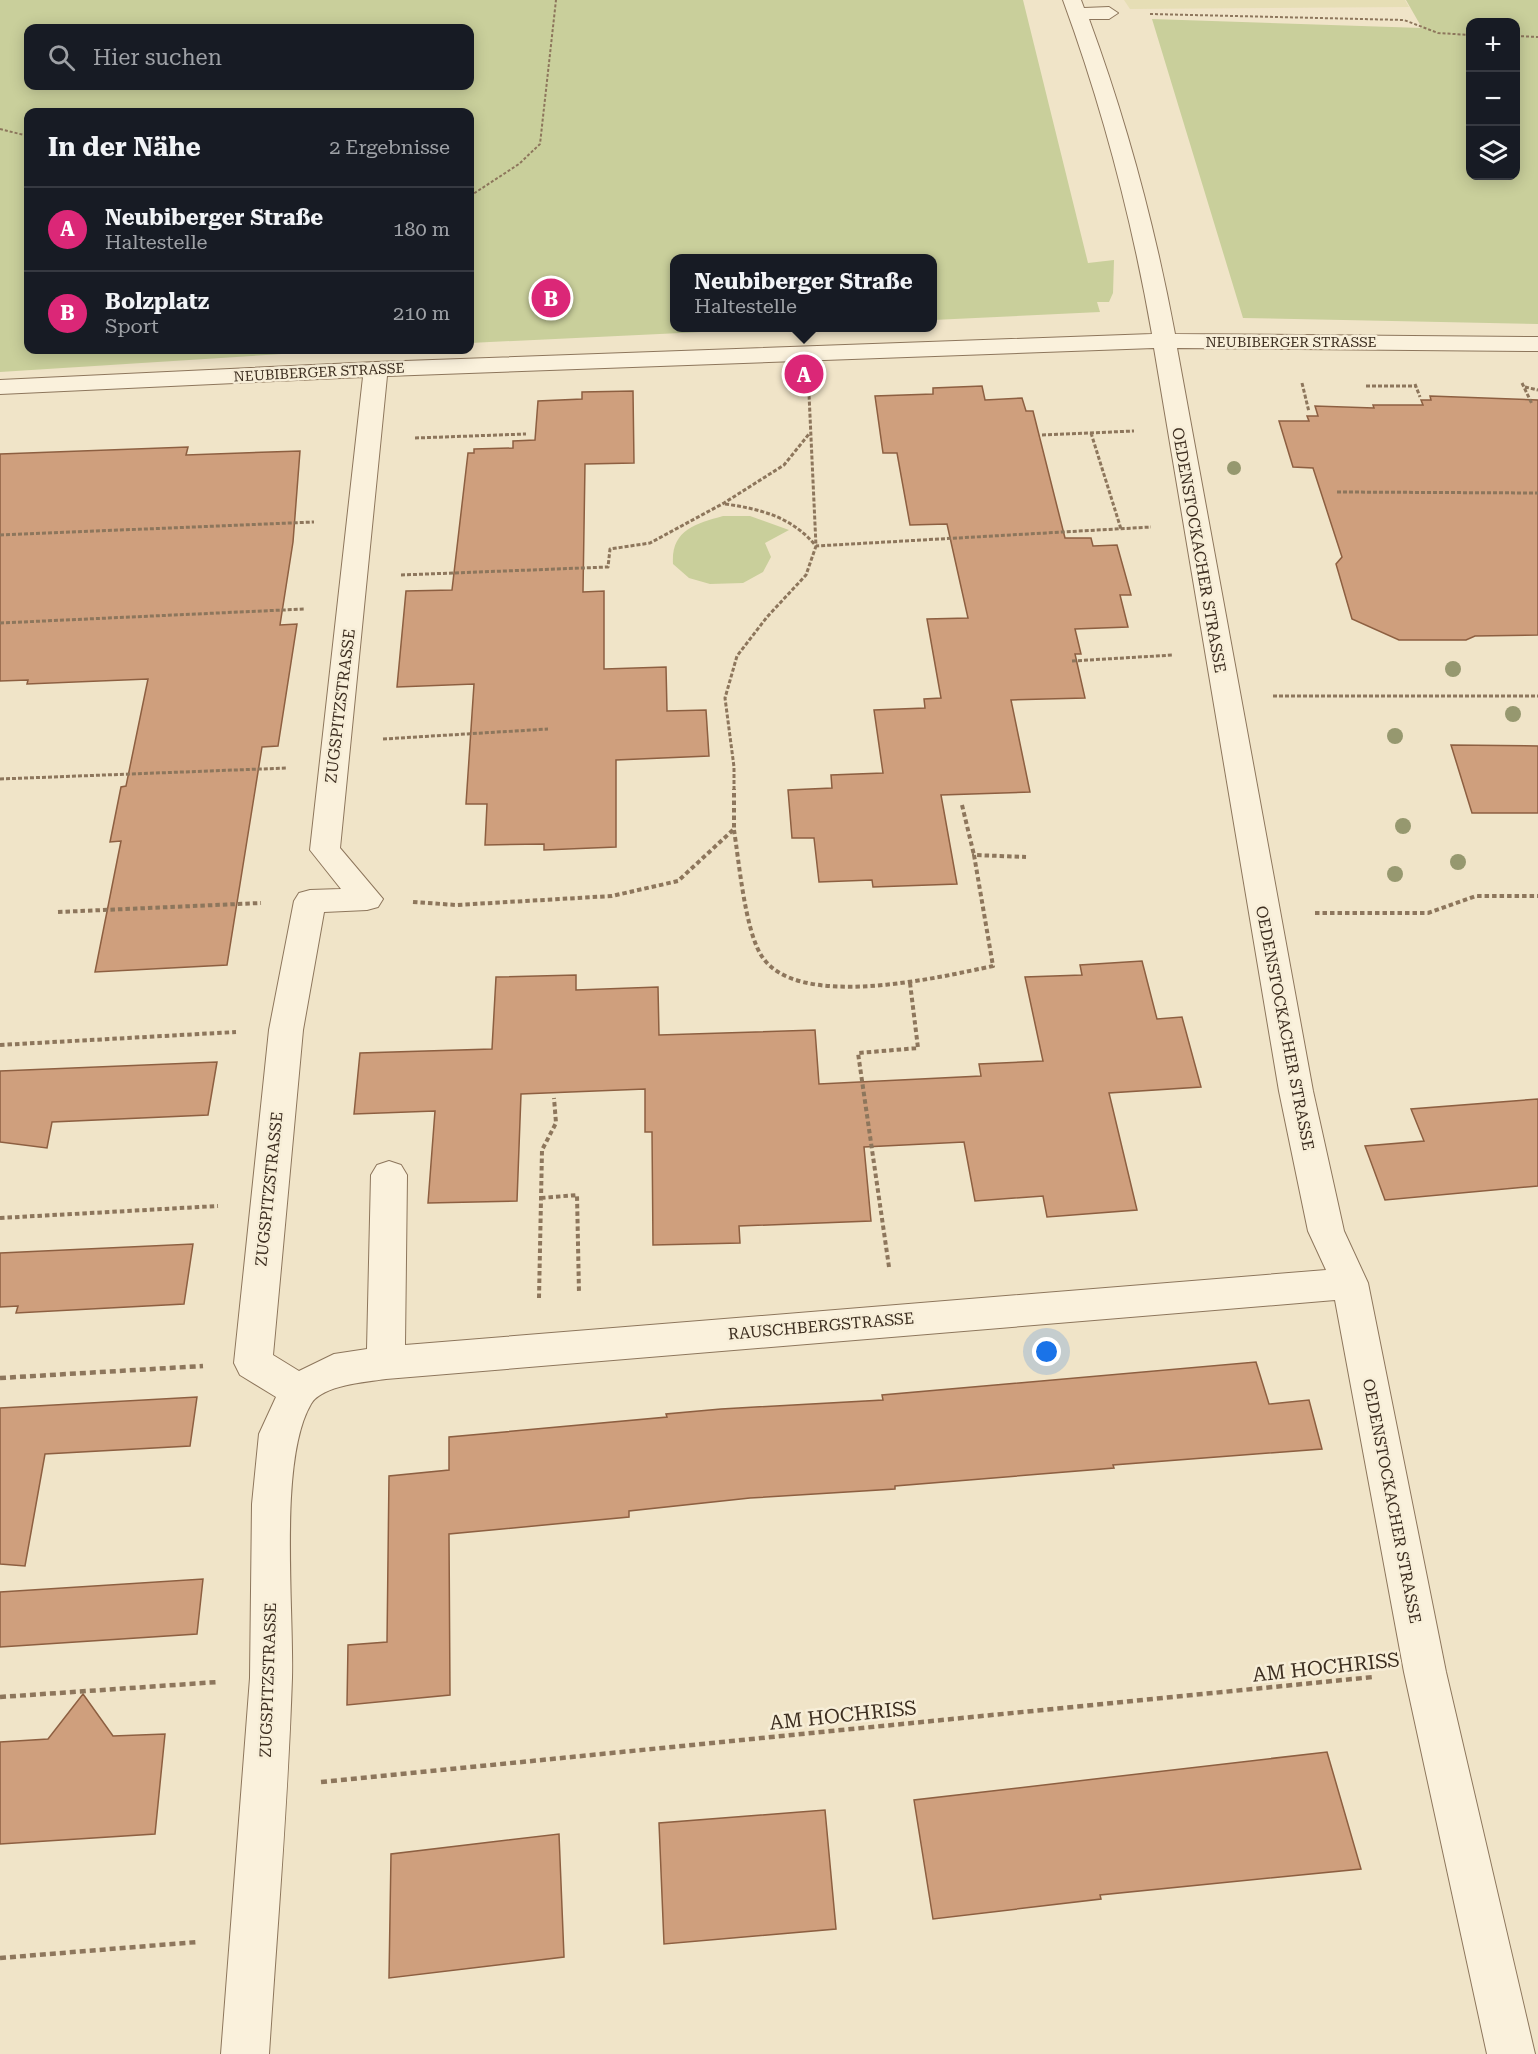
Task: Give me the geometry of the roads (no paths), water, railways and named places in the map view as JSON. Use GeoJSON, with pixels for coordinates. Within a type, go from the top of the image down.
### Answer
{"type":"FeatureCollection","features":[{"type":"Feature","properties":{"kind":"street"},"geometry":{"type":"LineString","coordinates":[[1075,7],[1109,13]]}},
{"type":"Feature","properties":{"kind":"street","name":"OEDENSTOCKACHER STRASSE"},"geometry":{"type":"LineString","coordinates":[[1075,7],[1127,164],[1149,253],[1217,652],[1296,1091],[1326,1231],[1350,1283],[1425,1672],[1511,2054]]}},
{"type":"Feature","properties":{"kind":"street","name":"NEUBIBERGER STRASSE"},"geometry":{"type":"LineString","coordinates":[[0,387],[376,369],[1163,341],[1538,344]]}},
{"type":"Feature","properties":{"kind":"street","name":"ZUGSPITZSTRASSE"},"geometry":{"type":"LineString","coordinates":[[245,2054],[271,1678],[272,1504],[278,1434],[298,1390],[253,1364],[267,1203],[286,1030],[310,901],[325,850],[333,754],[361,520],[376,369]]}},
{"type":"Feature","properties":{"kind":"street"},"geometry":{"type":"LineString","coordinates":[[310,901],[367,899],[325,850]]}},
{"type":"Feature","properties":{"kind":"street"},"geometry":{"type":"LineString","coordinates":[[386,1364],[389,1175]]}},
{"type":"Feature","properties":{"kind":"street","name":"RAUSCHBERGSTRASSE"},"geometry":{"type":"LineString","coordinates":[[298,1390],[334,1370],[386,1364],[1350,1283]]}},
{"type":"Feature","properties":{"kind":"place","name":"Bolzplatz"},"geometry":{"type":"Point","coordinates":[551,298]}},
{"type":"Feature","properties":{"kind":"place","name":"Neubiberger Straße"},"geometry":{"type":"Point","coordinates":[804,374]}}]}
